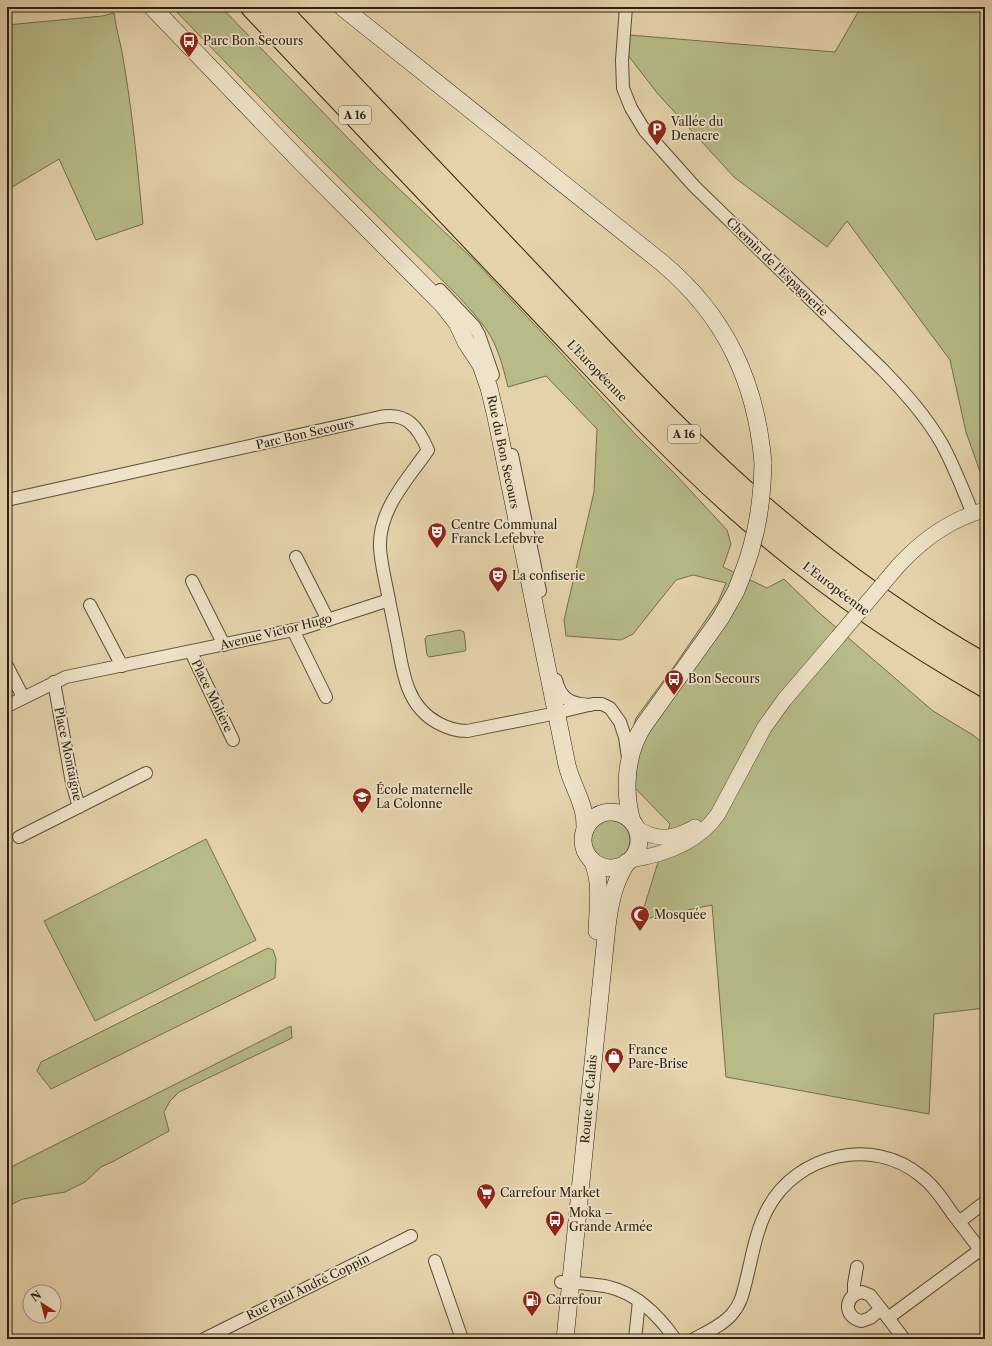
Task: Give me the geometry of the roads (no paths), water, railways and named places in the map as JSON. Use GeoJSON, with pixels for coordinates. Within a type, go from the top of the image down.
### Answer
{"type":"FeatureCollection","features":[{"type":"Feature","properties":{"kind":"highway","name":"L'Européenne"},"geometry":{"type":"LineString","coordinates":[[252,7],[636,411],[721,495],[781,547],[850,600],[908,640],[985,686]]}},
{"type":"Feature","properties":{"kind":"highway","name":"L'Européenne"},"geometry":{"type":"LineString","coordinates":[[277,7],[648,398],[731,479],[791,531],[857,582],[920,625],[985,665]]}},
{"type":"Feature","properties":{"kind":"highway"},"geometry":{"type":"LineString","coordinates":[[292,7],[339,60],[421,159]]}},
{"type":"Feature","properties":{"kind":"main road","name":"Rue du Bon Secours"},"geometry":{"type":"LineString","coordinates":[[152,7],[243,97],[443,305],[457,324],[468,346],[481,365],[489,388],[496,417],[570,778],[583,810],[585,830]]}},
{"type":"Feature","properties":{"kind":"main road"},"geometry":{"type":"LineString","coordinates":[[342,7],[655,257],[690,288],[704,304],[718,325],[743,372],[755,408],[763,463],[763,485],[759,518],[752,546],[736,591],[720,619],[640,731],[632,747],[627,797],[638,835],[636,851],[628,861],[619,866],[610,868],[599,865],[587,854],[583,838],[585,830],[592,820],[600,814],[606,812],[618,813],[627,817],[634,825]]}},
{"type":"Feature","properties":{"kind":"main road","name":"Route de Calais"},"geometry":{"type":"LineString","coordinates":[[565,1339],[566,1282],[596,954],[598,880],[592,860]]}},
{"type":"Feature","properties":{"kind":"main road","name":"Route de Calais"},"geometry":{"type":"LineString","coordinates":[[555,1339],[566,1282],[607,926],[616,881],[628,861]]}},
{"type":"Feature","properties":{"kind":"street","name":"Rue du Bon Secours"},"geometry":{"type":"LineString","coordinates":[[162,7],[243,97]]}},
{"type":"Feature","properties":{"kind":"street","name":"Chemin de l'Espagnerie"},"geometry":{"type":"LineString","coordinates":[[626,7],[622,65],[623,88],[631,108],[645,131],[694,186],[883,370],[911,400],[928,422],[942,445],[979,512]]}},
{"type":"Feature","properties":{"kind":"street","name":"Rue du Bon Secours"},"geometry":{"type":"LineString","coordinates":[[302,158],[460,311],[476,330],[493,375],[506,424],[559,690],[568,700],[577,704],[599,704],[610,708],[618,718],[625,737],[629,769]]}},
{"type":"Feature","properties":{"kind":"street","name":"Parc Bon Secours"},"geometry":{"type":"LineString","coordinates":[[7,500],[393,415],[405,419],[415,426],[428,450],[394,499],[386,514],[382,527],[380,540],[381,556],[389,600]]}},
{"type":"Feature","properties":{"kind":"street"},"geometry":{"type":"LineString","coordinates":[[628,861],[660,854],[679,846],[707,827],[715,818],[758,737],[770,719],[784,700],[898,566],[912,550],[932,535],[951,523],[979,512]]}},
{"type":"Feature","properties":{"kind":"street"},"geometry":{"type":"LineString","coordinates":[[296,557],[328,620]]}},
{"type":"Feature","properties":{"kind":"street"},"geometry":{"type":"LineString","coordinates":[[192,581],[224,644]]}},
{"type":"Feature","properties":{"kind":"street"},"geometry":{"type":"LineString","coordinates":[[389,600],[402,671],[407,688],[418,707],[433,720],[454,730],[467,731],[590,705]]}},
{"type":"Feature","properties":{"kind":"street","name":"Avenue Victor Hugo"},"geometry":{"type":"LineString","coordinates":[[7,706],[54,682],[72,676],[294,630],[389,600]]}},
{"type":"Feature","properties":{"kind":"street"},"geometry":{"type":"LineString","coordinates":[[90,605],[122,666]]}},
{"type":"Feature","properties":{"kind":"street"},"geometry":{"type":"LineString","coordinates":[[294,630],[326,697]]}},
{"type":"Feature","properties":{"kind":"street","name":"Place Molière"},"geometry":{"type":"LineString","coordinates":[[191,652],[233,740]]}},
{"type":"Feature","properties":{"kind":"street"},"geometry":{"type":"LineString","coordinates":[[7,666],[23,697]]}},
{"type":"Feature","properties":{"kind":"street","name":"Place Montaigne"},"geometry":{"type":"LineString","coordinates":[[19,837],[79,807],[72,783],[54,682]]}},
{"type":"Feature","properties":{"kind":"street"},"geometry":{"type":"LineString","coordinates":[[79,807],[146,773]]}},
{"type":"Feature","properties":{"kind":"street"},"geometry":{"type":"LineString","coordinates":[[634,825],[650,836],[658,838],[675,836],[690,830],[711,814],[732,786]]}},
{"type":"Feature","properties":{"kind":"street"},"geometry":{"type":"LineString","coordinates":[[694,1339],[723,1322],[736,1310],[760,1228],[768,1207],[777,1194],[789,1181],[814,1164],[838,1156],[859,1154],[882,1157],[902,1163],[926,1179],[959,1222],[982,1248],[884,1313],[862,1321],[855,1319],[850,1315],[848,1301],[858,1292],[867,1293],[870,1295],[884,1313],[904,1339]]}},
{"type":"Feature","properties":{"kind":"street"},"geometry":{"type":"LineString","coordinates":[[959,1222],[985,1202]]}},
{"type":"Feature","properties":{"kind":"street","name":"Rue Paul André Coppin"},"geometry":{"type":"LineString","coordinates":[[204,1339],[411,1236]]}},
{"type":"Feature","properties":{"kind":"street"},"geometry":{"type":"LineString","coordinates":[[435,1261],[462,1339]]}},
{"type":"Feature","properties":{"kind":"street"},"geometry":{"type":"LineString","coordinates":[[854,1294],[857,1267]]}},
{"type":"Feature","properties":{"kind":"street"},"geometry":{"type":"LineString","coordinates":[[566,1282],[610,1287],[623,1292],[639,1301],[659,1317],[675,1339]]}},
{"type":"Feature","properties":{"kind":"street"},"geometry":{"type":"LineString","coordinates":[[635,1339],[639,1301]]}},
{"type":"Feature","properties":{"kind":"place","name":"Parc Bon Secours"},"geometry":{"type":"Point","coordinates":[189,58]}},
{"type":"Feature","properties":{"kind":"place","name":"Vallée du Denacre"},"geometry":{"type":"Point","coordinates":[657,146]}},
{"type":"Feature","properties":{"kind":"place","name":"Centre Communal Franck Lefebvre"},"geometry":{"type":"Point","coordinates":[437,549]}},
{"type":"Feature","properties":{"kind":"place","name":"La confiserie"},"geometry":{"type":"Point","coordinates":[498,593]}},
{"type":"Feature","properties":{"kind":"place","name":"Bon Secours"},"geometry":{"type":"Point","coordinates":[674,696]}},
{"type":"Feature","properties":{"kind":"place","name":"École maternelle La Colonne"},"geometry":{"type":"Point","coordinates":[362,814]}},
{"type":"Feature","properties":{"kind":"place","name":"Mosquée"},"geometry":{"type":"Point","coordinates":[640,932]}},
{"type":"Feature","properties":{"kind":"place","name":"France Pare-Brise"},"geometry":{"type":"Point","coordinates":[614,1074]}},
{"type":"Feature","properties":{"kind":"place","name":"Carrefour Market"},"geometry":{"type":"Point","coordinates":[486,1210]}},
{"type":"Feature","properties":{"kind":"place","name":"Moka – Grande Armée"},"geometry":{"type":"Point","coordinates":[555,1237]}},
{"type":"Feature","properties":{"kind":"place","name":"Carrefour"},"geometry":{"type":"Point","coordinates":[532,1317]}}]}
